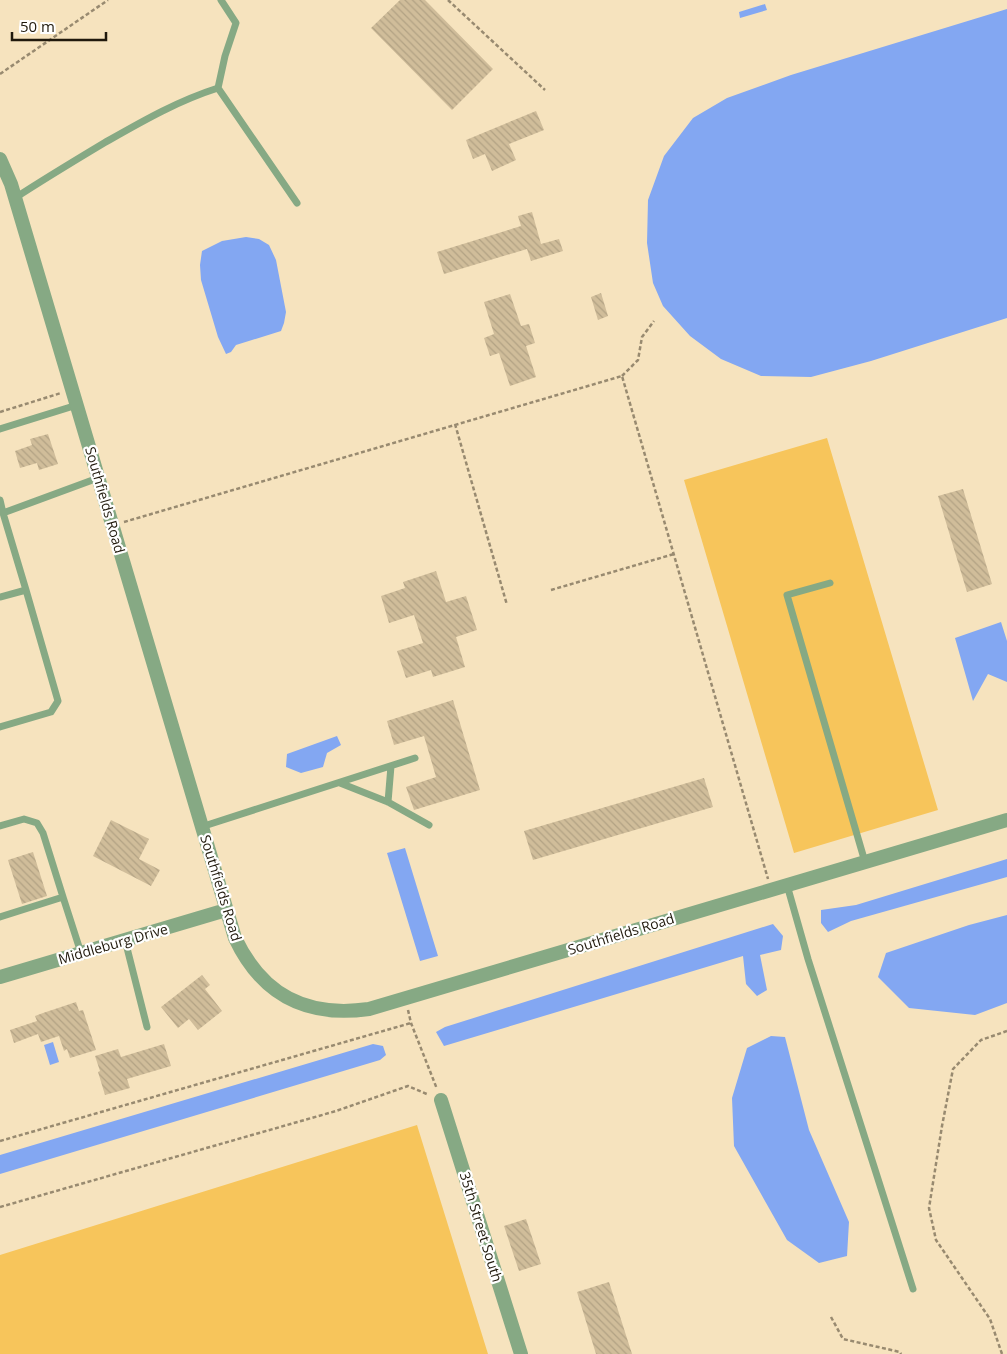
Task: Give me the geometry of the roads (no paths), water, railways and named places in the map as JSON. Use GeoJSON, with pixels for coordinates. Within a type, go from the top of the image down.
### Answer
{"type":"FeatureCollection","features":[{"type":"Feature","properties":{"kind":"street","name":"Southfields Road"},"geometry":{"type":"LineString","coordinates":[[0,159],[11,184],[235,938],[253,970],[280,994],[314,1008],[332,1011],[369,1009],[1007,820]]}},
{"type":"Feature","properties":{"kind":"street","name":"Middleburg Drive"},"geometry":{"type":"LineString","coordinates":[[0,977],[226,910]]}},
{"type":"Feature","properties":{"kind":"street","name":"35th Street South"},"geometry":{"type":"LineString","coordinates":[[441,1100],[521,1354]]}},
{"type":"Feature","properties":{"kind":"lane"},"geometry":{"type":"LineString","coordinates":[[220,0],[236,23],[225,56],[218,88],[297,203]]}},
{"type":"Feature","properties":{"kind":"lane"},"geometry":{"type":"LineString","coordinates":[[15,198],[45,178],[142,121],[182,100],[218,88]]}},
{"type":"Feature","properties":{"kind":"lane"},"geometry":{"type":"LineString","coordinates":[[0,429],[77,406]]}},
{"type":"Feature","properties":{"kind":"lane"},"geometry":{"type":"LineString","coordinates":[[3,513],[98,478]]}},
{"type":"Feature","properties":{"kind":"lane"},"geometry":{"type":"LineString","coordinates":[[0,500],[58,701],[51,712],[0,727]]}},
{"type":"Feature","properties":{"kind":"lane"},"geometry":{"type":"LineString","coordinates":[[830,583],[787,595],[865,862]]}},
{"type":"Feature","properties":{"kind":"lane"},"geometry":{"type":"LineString","coordinates":[[0,596],[26,590]]}},
{"type":"Feature","properties":{"kind":"lane"},"geometry":{"type":"LineString","coordinates":[[202,827],[415,758]]}},
{"type":"Feature","properties":{"kind":"lane"},"geometry":{"type":"LineString","coordinates":[[388,802],[392,766]]}},
{"type":"Feature","properties":{"kind":"lane"},"geometry":{"type":"LineString","coordinates":[[340,783],[388,802],[429,825]]}},
{"type":"Feature","properties":{"kind":"lane"},"geometry":{"type":"LineString","coordinates":[[0,826],[24,819],[37,823],[43,833],[81,953]]}},
{"type":"Feature","properties":{"kind":"lane"},"geometry":{"type":"LineString","coordinates":[[787,885],[808,958],[912,1289]]}},
{"type":"Feature","properties":{"kind":"lane"},"geometry":{"type":"LineString","coordinates":[[0,917],[63,897]]}},
{"type":"Feature","properties":{"kind":"lane"},"geometry":{"type":"LineString","coordinates":[[125,940],[148,1027]]}},
{"type":"Feature","properties":{"kind":"water"},"geometry":{"type":"Polygon","coordinates":[[[765,4],[767,10],[740,18],[739,12],[765,4]]]}},
{"type":"Feature","properties":{"kind":"water"},"geometry":{"type":"Polygon","coordinates":[[[1007,9],[1007,318],[871,361],[811,377],[761,376],[721,359],[690,336],[663,306],[653,283],[647,243],[648,200],[664,156],[693,118],[727,98],[791,75],[1007,9]]]}},
{"type":"Feature","properties":{"kind":"water"},"geometry":{"type":"Polygon","coordinates":[[[246,237],[259,239],[269,245],[276,260],[286,312],[281,331],[236,345],[231,352],[226,354],[218,337],[201,280],[200,265],[202,251],[222,241],[246,237]]]}},
{"type":"Feature","properties":{"kind":"water"},"geometry":{"type":"Polygon","coordinates":[[[1001,622],[1007,641],[1007,682],[988,674],[973,701],[955,638],[1001,622]]]}},
{"type":"Feature","properties":{"kind":"water"},"geometry":{"type":"Polygon","coordinates":[[[337,736],[341,745],[327,753],[323,767],[301,773],[286,767],[287,754],[337,736]]]}},
{"type":"Feature","properties":{"kind":"water"},"geometry":{"type":"Polygon","coordinates":[[[405,848],[438,956],[420,961],[387,853],[405,848]]]}},
{"type":"Feature","properties":{"kind":"water"},"geometry":{"type":"Polygon","coordinates":[[[1007,859],[1007,877],[851,921],[828,932],[821,923],[821,910],[856,905],[1007,859]]]}},
{"type":"Feature","properties":{"kind":"water"},"geometry":{"type":"Polygon","coordinates":[[[1007,915],[1007,1003],[975,1015],[909,1008],[878,977],[886,953],[969,925],[1007,915]]]}},
{"type":"Feature","properties":{"kind":"water"},"geometry":{"type":"Polygon","coordinates":[[[773,924],[783,936],[781,950],[760,955],[767,990],[757,996],[746,984],[743,956],[444,1046],[436,1032],[445,1027],[773,924]]]}},
{"type":"Feature","properties":{"kind":"water"},"geometry":{"type":"Polygon","coordinates":[[[771,1036],[785,1037],[809,1130],[849,1222],[847,1256],[819,1263],[787,1240],[734,1146],[732,1098],[747,1048],[771,1036]]]}},
{"type":"Feature","properties":{"kind":"water"},"geometry":{"type":"Polygon","coordinates":[[[53,1042],[59,1062],[50,1065],[44,1045],[53,1042]]]}},
{"type":"Feature","properties":{"kind":"water"},"geometry":{"type":"Polygon","coordinates":[[[373,1044],[383,1046],[386,1055],[380,1060],[0,1174],[0,1155],[373,1044]]]}}]}
